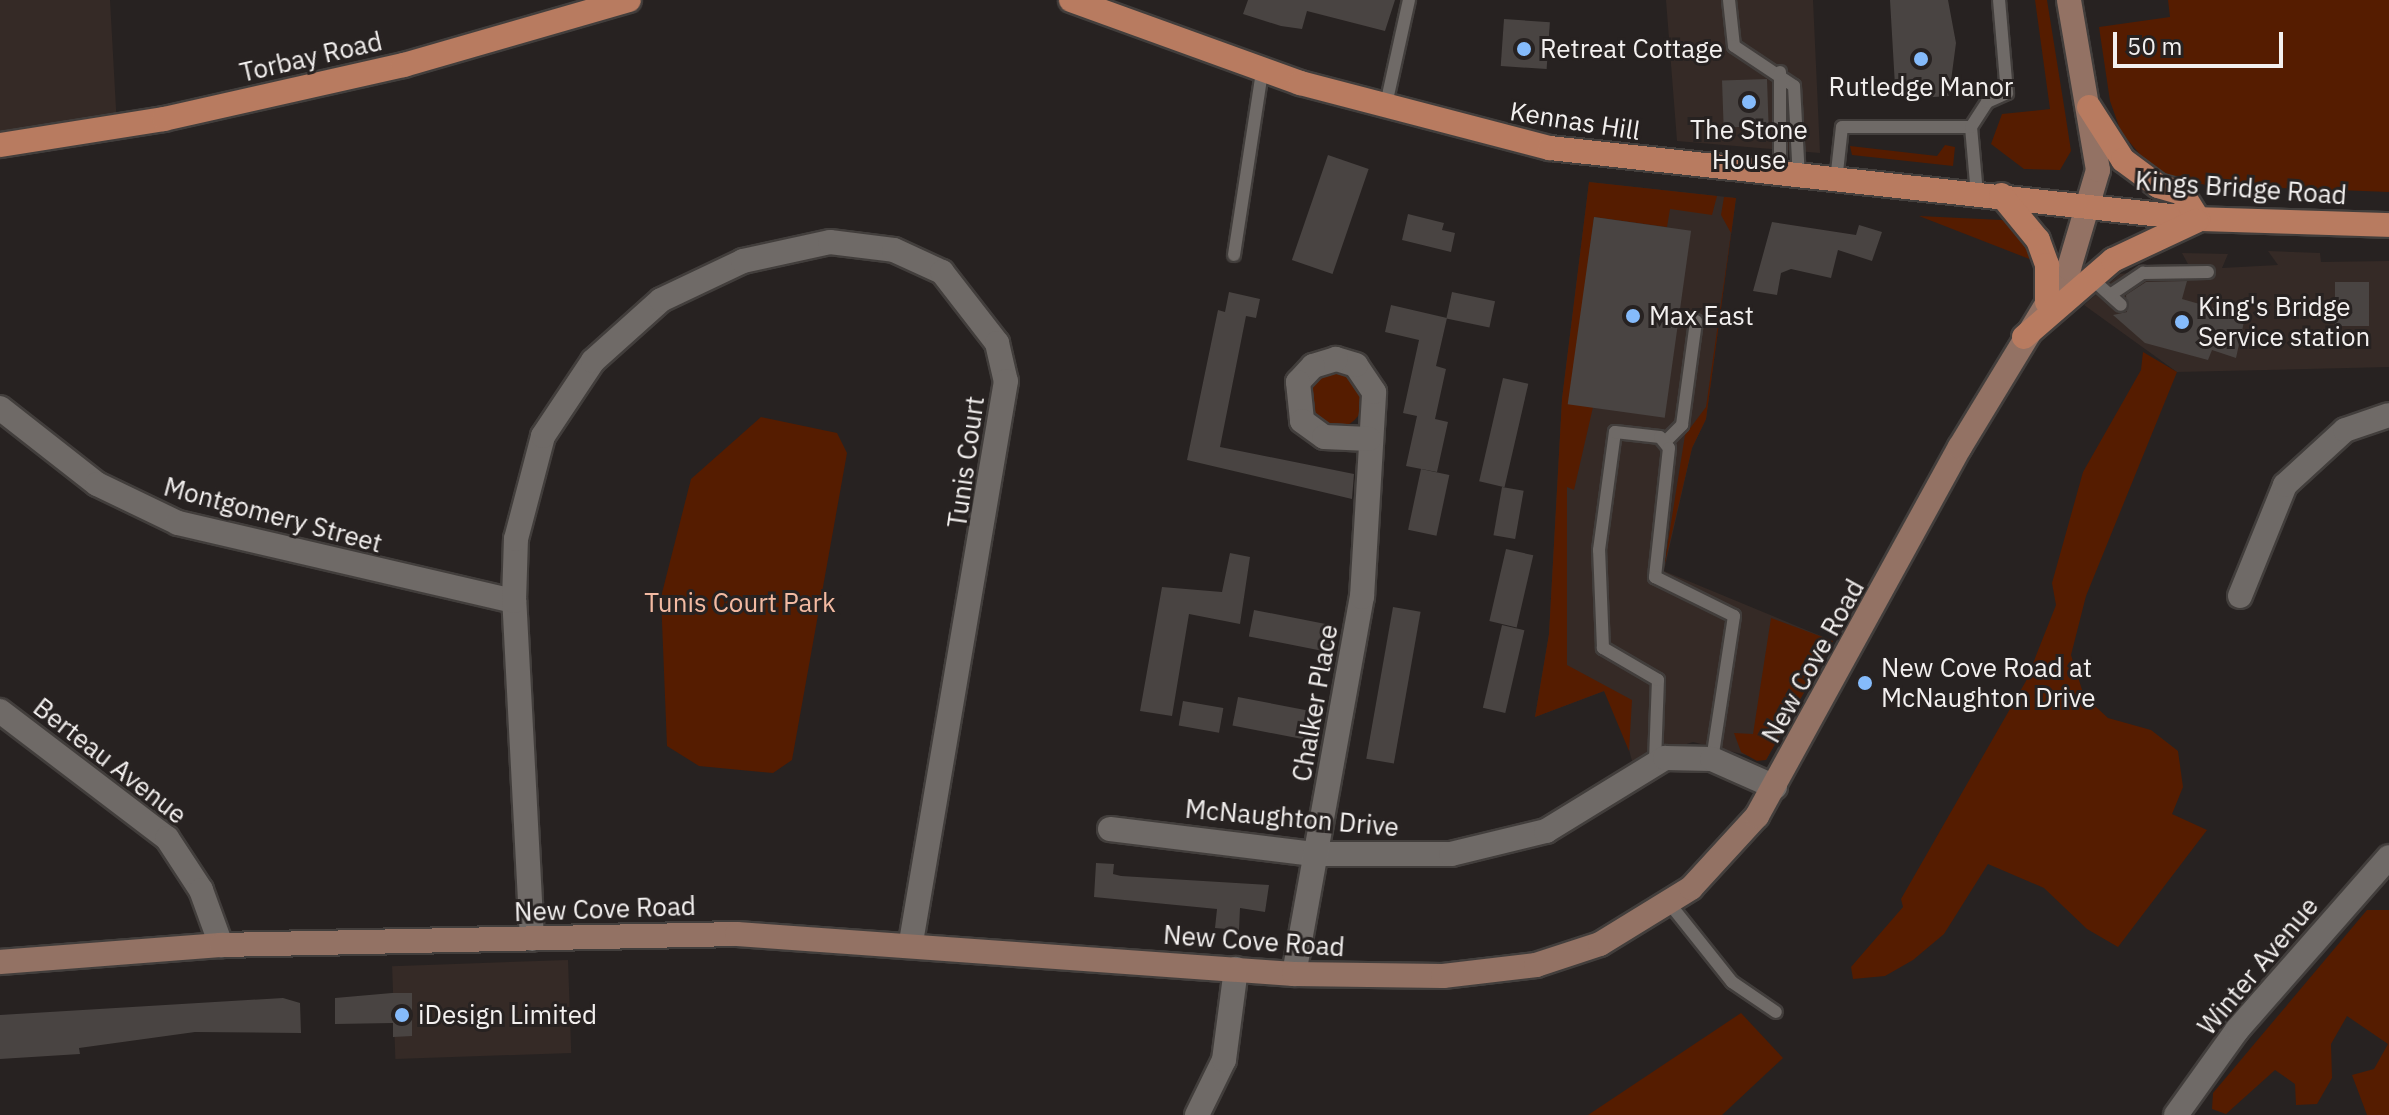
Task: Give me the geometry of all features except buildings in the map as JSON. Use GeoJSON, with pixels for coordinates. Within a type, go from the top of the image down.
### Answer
{"type":"FeatureCollection","features":[{"type":"Feature","properties":{"kind":"main road","name":"Torbay Road"},"geometry":{"type":"LineString","coordinates":[[0,145],[164,119],[404,65],[629,0]]}},
{"type":"Feature","properties":{"kind":"main road","name":"Kennas Hill"},"geometry":{"type":"LineString","coordinates":[[1071,0],[1262,71],[1385,109],[1550,148],[1836,181],[2090,205]]}},
{"type":"Feature","properties":{"kind":"main road"},"geometry":{"type":"LineString","coordinates":[[2024,337],[2090,277],[2147,239],[2188,230],[2198,219],[2182,193],[2158,186],[2123,160],[2089,107]]}},
{"type":"Feature","properties":{"kind":"main road"},"geometry":{"type":"LineString","coordinates":[[1989,194],[2038,240],[2047,265],[2047,302]]}},
{"type":"Feature","properties":{"kind":"main road","name":"Kings Bridge Road"},"geometry":{"type":"LineString","coordinates":[[2090,205],[2198,219],[2389,225]]}},
{"type":"Feature","properties":{"kind":"street","name":"New Cove Road"},"geometry":{"type":"LineString","coordinates":[[0,962],[221,945],[737,934],[911,942],[1294,974],[1443,976],[1536,965],[1600,944],[1669,903],[1740,839],[1775,787],[2024,337],[2069,268],[2098,170],[2069,0]]}},
{"type":"Feature","properties":{"kind":"street","name":"Tunis Court"},"geometry":{"type":"LineString","coordinates":[[532,939],[514,601],[516,539],[543,436],[564,397],[624,329],[702,277],[794,246],[869,244],[942,272],[997,343],[1004,420],[911,942]]}},
{"type":"Feature","properties":{"kind":"street","name":"Montgomery Street"},"geometry":{"type":"LineString","coordinates":[[0,408],[97,484],[178,523],[514,601]]}},
{"type":"Feature","properties":{"kind":"street"},"geometry":{"type":"LineString","coordinates":[[2240,596],[2285,485],[2345,430],[2389,415]]}},
{"type":"Feature","properties":{"kind":"street","name":"Chalker Place"},"geometry":{"type":"LineString","coordinates":[[1294,974],[1362,597],[1369,439]]}},
{"type":"Feature","properties":{"kind":"street","name":"Berteau Avenue"},"geometry":{"type":"LineString","coordinates":[[0,711],[167,838],[201,890],[221,945]]}},
{"type":"Feature","properties":{"kind":"street"},"geometry":{"type":"LineString","coordinates":[[1655,761],[1712,759],[1775,787]]}},
{"type":"Feature","properties":{"kind":"street","name":"McNaughton Drive"},"geometry":{"type":"LineString","coordinates":[[1110,829],[1315,854],[1399,857],[1497,847],[1566,820],[1655,761]]}},
{"type":"Feature","properties":{"kind":"street","name":"Winter Avenue"},"geometry":{"type":"LineString","coordinates":[[2176,1115],[2237,1030],[2389,857]]}},
{"type":"Feature","properties":{"kind":"street"},"geometry":{"type":"LineString","coordinates":[[1197,1115],[1224,1060],[1236,969]]}},
{"type":"Feature","properties":{"kind":"lane"},"geometry":{"type":"LineString","coordinates":[[1385,109],[1409,0]]}},
{"type":"Feature","properties":{"kind":"lane"},"geometry":{"type":"LineString","coordinates":[[1729,0],[1734,46],[1780,72],[1797,98],[1789,176]]}},
{"type":"Feature","properties":{"kind":"lane"},"geometry":{"type":"LineString","coordinates":[[1989,194],[1971,127],[1987,102],[2010,87],[1999,0]]}},
{"type":"Feature","properties":{"kind":"lane"},"geometry":{"type":"LineString","coordinates":[[1234,255],[1262,71]]}},
{"type":"Feature","properties":{"kind":"lane"},"geometry":{"type":"LineString","coordinates":[[1780,72],[1789,176]]}},
{"type":"Feature","properties":{"kind":"lane"},"geometry":{"type":"LineString","coordinates":[[1836,181],[1842,127],[1971,127]]}},
{"type":"Feature","properties":{"kind":"lane"},"geometry":{"type":"LineString","coordinates":[[2110,295],[2143,273],[2208,272]]}},
{"type":"Feature","properties":{"kind":"lane"},"geometry":{"type":"LineString","coordinates":[[2090,277],[2121,305]]}},
{"type":"Feature","properties":{"kind":"lane"},"geometry":{"type":"LineString","coordinates":[[1696,321],[1682,425],[1666,441],[1655,577],[1734,616],[1712,759]]}},
{"type":"Feature","properties":{"kind":"lane"},"geometry":{"type":"LineString","coordinates":[[1655,761],[1658,680],[1603,648],[1599,550],[1615,432],[1666,441]]}},
{"type":"Feature","properties":{"kind":"lane"},"geometry":{"type":"LineString","coordinates":[[1669,903],[1732,982],[1776,1012]]}},
{"type":"Feature","properties":{"kind":"shaded area"},"geometry":{"type":"Polygon","coordinates":[[[0,0],[110,0],[117,127],[0,145],[0,0]]]}},
{"type":"Feature","properties":{"kind":"shaded area"},"geometry":{"type":"Polygon","coordinates":[[[1666,0],[1813,0],[1820,153],[1677,141],[1666,0]]]}},
{"type":"Feature","properties":{"kind":"shaded area"},"geometry":{"type":"Polygon","coordinates":[[[1589,182],[1736,198],[1706,419],[1692,448],[1664,571],[1833,641],[1766,760],[1693,742],[1632,761],[1621,719],[1604,691],[1535,717],[1549,634],[1562,399],[1589,182]]]}},
{"type":"Feature","properties":{"kind":"shaded area"},"geometry":{"type":"Polygon","coordinates":[[[2268,251],[2320,253],[2321,262],[2389,261],[2389,367],[2177,372],[2084,305],[2120,274],[2189,266],[2182,253],[2228,254],[2222,268],[2278,265],[2268,251]]]}},
{"type":"Feature","properties":{"kind":"shaded area"},"geometry":{"type":"Polygon","coordinates":[[[568,960],[571,1053],[395,1059],[392,966],[568,960]]]}},
{"type":"Feature","properties":{"kind":"green space"},"geometry":{"type":"Polygon","coordinates":[[[2035,0],[2047,0],[2071,151],[2060,170],[2024,169],[1991,144],[2002,114],[2050,109],[2035,0]]]}},
{"type":"Feature","properties":{"kind":"green space"},"geometry":{"type":"Polygon","coordinates":[[[2168,0],[2389,0],[2389,192],[2206,185],[2171,177],[2143,158],[2121,132],[2110,101],[2099,27],[2170,17],[2168,0]]]}},
{"type":"Feature","properties":{"kind":"green space"},"geometry":{"type":"Polygon","coordinates":[[[1945,145],[1955,147],[1953,166],[1852,155],[1850,146],[1937,156],[1945,145]]]}},
{"type":"Feature","properties":{"kind":"green space"},"geometry":{"type":"Polygon","coordinates":[[[1589,182],[1717,196],[1712,215],[1670,209],[1667,227],[1594,217],[1570,403],[1593,407],[1574,490],[1567,487],[1567,665],[1632,700],[1629,751],[1604,691],[1535,717],[1549,634],[1562,399],[1589,182]]]}},
{"type":"Feature","properties":{"kind":"green space"},"geometry":{"type":"Polygon","coordinates":[[[1724,197],[1736,198],[1706,419],[1692,448],[1664,567],[1685,435],[1706,407],[1731,233],[1721,215],[1724,197]]]}},
{"type":"Feature","properties":{"kind":"green space"},"geometry":{"type":"Polygon","coordinates":[[[1919,216],[2002,220],[2016,228],[2032,260],[1919,216]]]}},
{"type":"Feature","properties":{"kind":"green space"},"geometry":{"type":"Polygon","coordinates":[[[2143,352],[2177,372],[2086,596],[2071,655],[2084,696],[2108,718],[2151,730],[2178,751],[2183,787],[2172,814],[2207,830],[2118,947],[2087,929],[2044,888],[1988,864],[1944,934],[1913,960],[1885,976],[1853,979],[1851,967],[1903,907],[1901,899],[2026,681],[2056,605],[2052,583],[2083,472],[2141,370],[2143,352]]]}},
{"type":"Feature","properties":{"kind":"green space"},"geometry":{"type":"Polygon","coordinates":[[[1335,372],[1354,381],[1363,400],[1354,419],[1335,428],[1316,419],[1307,400],[1316,381],[1335,372]]]}},
{"type":"Feature","properties":{"kind":"green space","name":"Tunis Court Park"},"geometry":{"type":"Polygon","coordinates":[[[761,417],[837,433],[847,453],[792,760],[773,773],[699,766],[667,746],[661,597],[691,479],[761,417]]]}},
{"type":"Feature","properties":{"kind":"green space"},"geometry":{"type":"Polygon","coordinates":[[[1771,618],[1833,641],[1766,760],[1757,761],[1741,752],[1734,733],[1753,734],[1771,618]]]}},
{"type":"Feature","properties":{"kind":"green space"},"geometry":{"type":"Polygon","coordinates":[[[2367,910],[2389,910],[2389,1115],[2367,1115],[2352,1075],[2374,1069],[2388,1044],[2347,1016],[2331,1044],[2332,1078],[2317,1104],[2296,1105],[2295,1084],[2275,1070],[2226,1114],[2212,1109],[2213,1093],[2367,910]]]}},
{"type":"Feature","properties":{"kind":"green space"},"geometry":{"type":"Polygon","coordinates":[[[1741,1013],[1783,1058],[1722,1115],[1588,1115],[1741,1013]]]}},
{"type":"Feature","properties":{"kind":"place","name":"Retreat Cottage"},"geometry":{"type":"Point","coordinates":[1524,49]}},
{"type":"Feature","properties":{"kind":"place","name":"Rutledge Manor"},"geometry":{"type":"Point","coordinates":[1921,59]}},
{"type":"Feature","properties":{"kind":"place","name":"The Stone House"},"geometry":{"type":"Point","coordinates":[1749,102]}},
{"type":"Feature","properties":{"kind":"place","name":"Max East"},"geometry":{"type":"Point","coordinates":[1633,316]}},
{"type":"Feature","properties":{"kind":"place","name":"King's Bridge Service station"},"geometry":{"type":"Point","coordinates":[2182,322]}},
{"type":"Feature","properties":{"kind":"place","name":"New Cove Road at McNaughton Drive"},"geometry":{"type":"Point","coordinates":[1865,683]}},
{"type":"Feature","properties":{"kind":"place","name":"iDesign Limited"},"geometry":{"type":"Point","coordinates":[402,1015]}}]}
